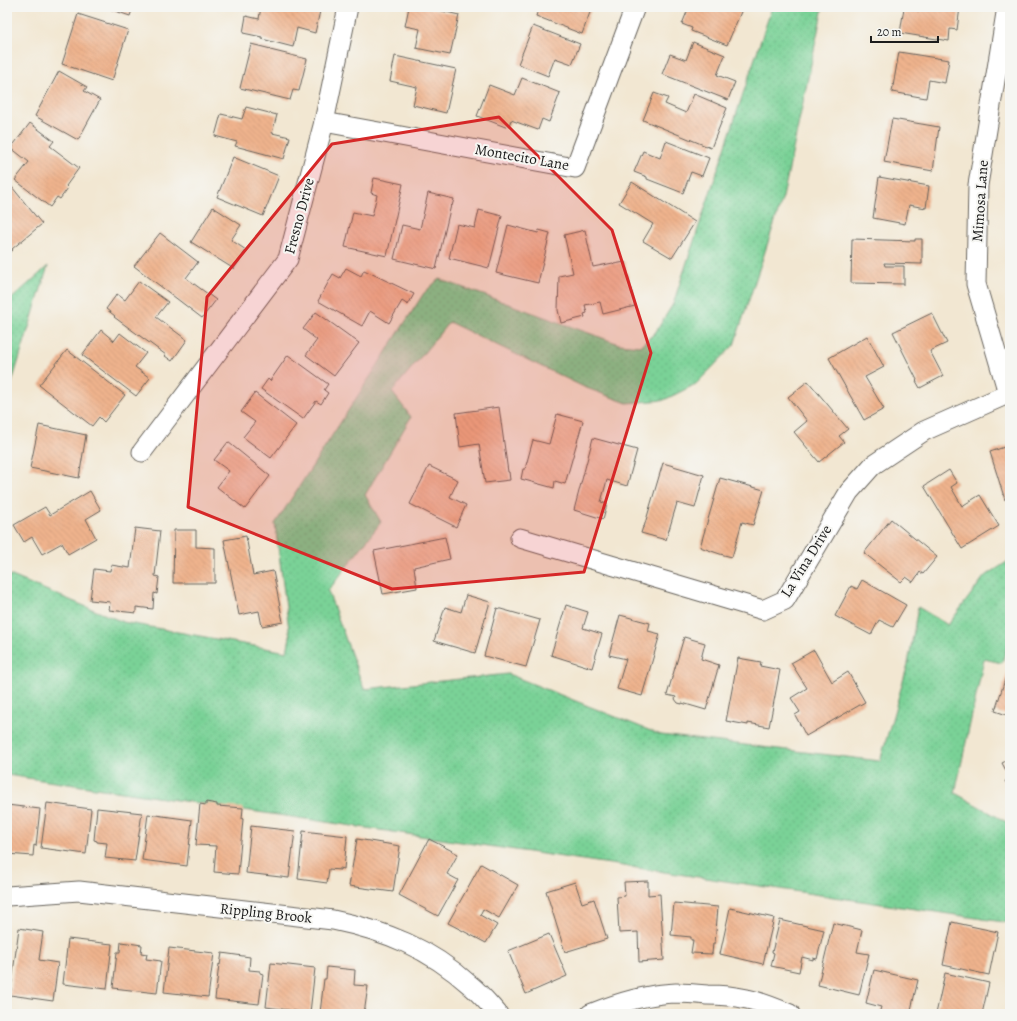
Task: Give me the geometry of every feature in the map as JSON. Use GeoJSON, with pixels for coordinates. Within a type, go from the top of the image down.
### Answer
{"type":"FeatureCollection","features":[{"type":"Feature","properties":{"kind":"street","name":"Fresno Drive"},"geometry":{"type":"LineString","coordinates":[[142,452],[288,259],[324,122],[348,7]]}},
{"type":"Feature","properties":{"kind":"street","name":"Montecito Lane"},"geometry":{"type":"LineString","coordinates":[[324,122],[575,168],[635,7]]}},
{"type":"Feature","properties":{"kind":"street","name":"Mimosa Lane"},"geometry":{"type":"LineString","coordinates":[[1007,7],[978,185],[976,284],[1009,393]]}},
{"type":"Feature","properties":{"kind":"street","name":"La Vina Drive"},"geometry":{"type":"LineString","coordinates":[[520,538],[763,610],[785,600],[848,492],[873,465],[924,431],[1009,393]]}},
{"type":"Feature","properties":{"kind":"street","name":"Rippling Brook"},"geometry":{"type":"LineString","coordinates":[[7,896],[79,892],[333,920],[360,926],[389,935],[415,946],[441,961],[472,986],[498,1014]]}},
{"type":"Feature","properties":{"kind":"street"},"geometry":{"type":"LineString","coordinates":[[590,1014],[616,1004],[676,993],[722,995],[746,998],[772,1006],[790,1014]]}},
{"type":"Feature","properties":{"kind":"highlighted area"},"geometry":{"type":"Polygon","coordinates":[[[499,117],[612,230],[651,353],[584,572],[392,589],[188,507],[207,297],[332,144],[499,117]]]}},
{"type":"Feature","properties":{"kind":"green space"},"geometry":{"type":"Polygon","coordinates":[[[772,7],[823,7],[783,197],[734,345],[696,384],[664,400],[627,403],[584,387],[449,322],[392,392],[411,417],[365,495],[381,522],[328,591],[364,689],[508,674],[661,735],[880,761],[908,664],[918,607],[948,625],[984,577],[1010,560],[1010,636],[1002,663],[984,659],[955,793],[1010,824],[1010,923],[7,775],[7,574],[123,622],[287,652],[290,637],[275,524],[424,293],[439,279],[619,344],[640,346],[655,333],[673,304],[772,7]]]}},
{"type":"Feature","properties":{"kind":"green space"},"geometry":{"type":"Polygon","coordinates":[[[48,266],[7,398],[7,303],[48,266]]]}},
{"type":"Feature","properties":{"kind":"building"},"geometry":{"type":"Polygon","coordinates":[[[104,7],[133,7],[130,16],[104,7]]]}},
{"type":"Feature","properties":{"kind":"building"},"geometry":{"type":"Polygon","coordinates":[[[261,7],[304,7],[320,11],[315,33],[297,28],[293,47],[262,39],[262,37],[243,33],[246,16],[259,19],[261,7]]]}},
{"type":"Feature","properties":{"kind":"building"},"geometry":{"type":"Polygon","coordinates":[[[409,7],[425,7],[459,15],[450,55],[416,48],[420,29],[405,26],[409,7]]]}},
{"type":"Feature","properties":{"kind":"building"},"geometry":{"type":"Polygon","coordinates":[[[539,7],[592,7],[582,34],[536,16],[539,7]]]}},
{"type":"Feature","properties":{"kind":"building"},"geometry":{"type":"Polygon","coordinates":[[[689,7],[743,7],[727,45],[691,31],[692,28],[682,24],[689,7]]]}},
{"type":"Feature","properties":{"kind":"building"},"geometry":{"type":"Polygon","coordinates":[[[920,7],[960,7],[957,30],[950,29],[949,41],[900,33],[904,8],[920,11],[920,7]]]}},
{"type":"Feature","properties":{"kind":"building"},"geometry":{"type":"Polygon","coordinates":[[[78,14],[128,30],[112,81],[62,64],[78,14]]]}},
{"type":"Feature","properties":{"kind":"building"},"geometry":{"type":"Polygon","coordinates":[[[533,26],[580,44],[572,64],[555,58],[548,76],[518,64],[533,26]]]}},
{"type":"Feature","properties":{"kind":"building"},"geometry":{"type":"Polygon","coordinates":[[[693,42],[725,55],[717,75],[735,82],[728,100],[662,74],[670,54],[686,60],[693,42]]]}},
{"type":"Feature","properties":{"kind":"building"},"geometry":{"type":"Polygon","coordinates":[[[251,44],[307,59],[299,91],[293,90],[290,100],[240,88],[251,44]]]}},
{"type":"Feature","properties":{"kind":"building"},"geometry":{"type":"Polygon","coordinates":[[[899,52],[949,60],[945,83],[929,80],[926,98],[892,92],[899,52]]]}},
{"type":"Feature","properties":{"kind":"building"},"geometry":{"type":"Polygon","coordinates":[[[395,56],[456,69],[446,113],[413,105],[417,87],[390,81],[395,56]]]}},
{"type":"Feature","properties":{"kind":"building"},"geometry":{"type":"Polygon","coordinates":[[[59,71],[87,87],[84,91],[100,100],[78,140],[35,116],[59,71]]]}},
{"type":"Feature","properties":{"kind":"building"},"geometry":{"type":"Polygon","coordinates":[[[522,78],[560,93],[549,122],[542,119],[538,130],[511,120],[508,128],[477,116],[489,85],[515,95],[522,78]]]}},
{"type":"Feature","properties":{"kind":"building"},"geometry":{"type":"Polygon","coordinates":[[[654,93],[668,98],[665,104],[686,113],[694,94],[727,108],[711,148],[643,120],[654,93]]]}},
{"type":"Feature","properties":{"kind":"building"},"geometry":{"type":"Polygon","coordinates":[[[246,107],[277,115],[272,133],[290,137],[284,159],[235,146],[237,142],[215,136],[221,114],[242,119],[246,107]]]}},
{"type":"Feature","properties":{"kind":"building"},"geometry":{"type":"Polygon","coordinates":[[[892,119],[939,127],[933,171],[884,162],[892,119]]]}},
{"type":"Feature","properties":{"kind":"building"},"geometry":{"type":"Polygon","coordinates":[[[30,123],[54,141],[50,146],[79,168],[66,186],[68,188],[60,199],[57,197],[50,207],[15,180],[29,162],[11,148],[30,123]]]}},
{"type":"Feature","properties":{"kind":"building"},"geometry":{"type":"Polygon","coordinates":[[[666,141],[709,158],[702,176],[691,172],[683,193],[647,179],[647,177],[634,172],[643,151],[660,158],[666,141]]]}},
{"type":"Feature","properties":{"kind":"building"},"geometry":{"type":"Polygon","coordinates":[[[233,157],[279,176],[263,216],[217,197],[233,157]]]}},
{"type":"Feature","properties":{"kind":"building"},"geometry":{"type":"Polygon","coordinates":[[[879,177],[929,186],[926,208],[909,205],[905,224],[873,218],[879,177]]]}},
{"type":"Feature","properties":{"kind":"building"},"geometry":{"type":"Polygon","coordinates":[[[374,178],[403,184],[387,256],[345,247],[353,212],[372,216],[377,195],[371,193],[374,178]]]}},
{"type":"Feature","properties":{"kind":"building"},"geometry":{"type":"Polygon","coordinates":[[[632,182],[695,222],[672,258],[643,241],[653,224],[619,203],[632,182]]]}},
{"type":"Feature","properties":{"kind":"building"},"geometry":{"type":"Polygon","coordinates":[[[12,187],[42,224],[12,249],[13,250],[7,256],[7,192],[12,187]]]}},
{"type":"Feature","properties":{"kind":"building"},"geometry":{"type":"Polygon","coordinates":[[[428,193],[454,199],[452,206],[451,205],[436,269],[394,259],[402,225],[420,229],[428,193]]]}},
{"type":"Feature","properties":{"kind":"building"},"geometry":{"type":"Polygon","coordinates":[[[213,207],[241,225],[231,240],[246,250],[234,269],[191,242],[213,207]]]}},
{"type":"Feature","properties":{"kind":"building"},"geometry":{"type":"Polygon","coordinates":[[[479,210],[502,216],[489,268],[449,258],[457,224],[475,228],[479,210]]]}},
{"type":"Feature","properties":{"kind":"building"},"geometry":{"type":"Polygon","coordinates":[[[508,225],[538,233],[539,230],[550,233],[538,283],[496,273],[508,225]]]}},
{"type":"Feature","properties":{"kind":"building"},"geometry":{"type":"Polygon","coordinates":[[[585,230],[593,267],[625,262],[635,306],[603,314],[600,302],[585,305],[587,313],[584,314],[585,317],[561,323],[558,310],[559,276],[573,273],[564,235],[585,230]]]}},
{"type":"Feature","properties":{"kind":"building"},"geometry":{"type":"Polygon","coordinates":[[[160,233],[198,262],[186,278],[216,300],[202,318],[134,266],[160,233]]]}},
{"type":"Feature","properties":{"kind":"building"},"geometry":{"type":"Polygon","coordinates":[[[852,239],[915,241],[915,239],[922,239],[922,264],[884,263],[885,266],[904,266],[904,284],[851,283],[852,239]]]}},
{"type":"Feature","properties":{"kind":"building"},"geometry":{"type":"Polygon","coordinates":[[[346,268],[361,276],[364,270],[414,294],[408,305],[402,301],[389,323],[370,311],[362,326],[318,301],[333,274],[340,278],[346,268]]]}},
{"type":"Feature","properties":{"kind":"building"},"geometry":{"type":"Polygon","coordinates":[[[139,281],[168,302],[156,317],[187,340],[172,361],[114,317],[115,316],[106,309],[117,294],[125,300],[139,281]]]}},
{"type":"Feature","properties":{"kind":"building"},"geometry":{"type":"Polygon","coordinates":[[[316,312],[359,343],[334,376],[306,355],[317,340],[303,329],[316,312]]]}},
{"type":"Feature","properties":{"kind":"building"},"geometry":{"type":"Polygon","coordinates":[[[932,313],[947,343],[930,351],[943,376],[920,388],[893,332],[932,313]]]}},
{"type":"Feature","properties":{"kind":"building"},"geometry":{"type":"Polygon","coordinates":[[[101,330],[114,341],[120,333],[146,353],[135,367],[150,378],[136,396],[82,355],[101,330]]]}},
{"type":"Feature","properties":{"kind":"building"},"geometry":{"type":"Polygon","coordinates":[[[867,336],[884,367],[865,377],[884,409],[864,420],[829,358],[867,336]]]}},
{"type":"Feature","properties":{"kind":"building"},"geometry":{"type":"Polygon","coordinates":[[[67,350],[125,395],[104,422],[99,417],[92,426],[39,385],[67,350]]]}},
{"type":"Feature","properties":{"kind":"building"},"geometry":{"type":"Polygon","coordinates":[[[288,355],[328,384],[324,390],[328,393],[321,404],[316,401],[303,419],[261,389],[268,379],[270,381],[288,355]]]}},
{"type":"Feature","properties":{"kind":"building"},"geometry":{"type":"Polygon","coordinates":[[[808,381],[848,429],[839,436],[844,442],[819,462],[794,432],[807,421],[788,397],[808,381]]]}},
{"type":"Feature","properties":{"kind":"building"},"geometry":{"type":"Polygon","coordinates":[[[255,393],[296,425],[271,458],[243,437],[255,422],[241,412],[255,393]]]}},
{"type":"Feature","properties":{"kind":"building"},"geometry":{"type":"Polygon","coordinates":[[[499,407],[510,480],[485,483],[479,444],[460,447],[456,413],[499,407]]]}},
{"type":"Feature","properties":{"kind":"building"},"geometry":{"type":"Polygon","coordinates":[[[557,414],[583,421],[565,484],[555,481],[554,488],[521,479],[533,440],[549,444],[557,414]]]}},
{"type":"Feature","properties":{"kind":"building"},"geometry":{"type":"Polygon","coordinates":[[[39,425],[86,435],[79,478],[30,468],[39,425]]]}},
{"type":"Feature","properties":{"kind":"building"},"geometry":{"type":"Polygon","coordinates":[[[593,438],[637,450],[627,486],[607,480],[601,502],[607,504],[603,519],[574,510],[593,438]]]}},
{"type":"Feature","properties":{"kind":"building"},"geometry":{"type":"Polygon","coordinates":[[[228,442],[270,476],[245,509],[217,487],[229,471],[214,460],[228,442]]]}},
{"type":"Feature","properties":{"kind":"building"},"geometry":{"type":"Polygon","coordinates":[[[1010,445],[1010,498],[1005,500],[990,452],[1010,445]]]}},
{"type":"Feature","properties":{"kind":"building"},"geometry":{"type":"Polygon","coordinates":[[[663,463],[704,475],[695,508],[677,503],[666,540],[641,533],[663,463]]]}},
{"type":"Feature","properties":{"kind":"building"},"geometry":{"type":"Polygon","coordinates":[[[429,466],[458,480],[450,497],[466,505],[456,527],[410,504],[429,466]]]}},
{"type":"Feature","properties":{"kind":"building"},"geometry":{"type":"Polygon","coordinates":[[[949,470],[957,483],[951,487],[962,506],[980,495],[999,526],[962,549],[924,486],[949,470]]]}},
{"type":"Feature","properties":{"kind":"building"},"geometry":{"type":"Polygon","coordinates":[[[720,478],[764,490],[753,525],[742,522],[732,557],[700,547],[720,478]]]}},
{"type":"Feature","properties":{"kind":"building"},"geometry":{"type":"Polygon","coordinates":[[[90,491],[101,510],[86,519],[96,538],[68,554],[62,543],[42,554],[32,537],[24,542],[14,525],[45,507],[50,515],[90,491]]]}},
{"type":"Feature","properties":{"kind":"building"},"geometry":{"type":"Polygon","coordinates":[[[891,519],[937,557],[923,574],[920,572],[913,582],[906,577],[901,582],[864,553],[891,519]]]}},
{"type":"Feature","properties":{"kind":"building"},"geometry":{"type":"Polygon","coordinates":[[[135,528],[160,531],[155,576],[159,577],[157,594],[154,593],[153,609],[136,607],[136,613],[109,610],[110,602],[90,600],[94,569],[110,571],[111,565],[130,568],[135,528]]]}},
{"type":"Feature","properties":{"kind":"building"},"geometry":{"type":"Polygon","coordinates":[[[174,530],[196,530],[196,547],[215,548],[215,583],[173,583],[174,530]]]}},
{"type":"Feature","properties":{"kind":"building"},"geometry":{"type":"Polygon","coordinates":[[[246,536],[253,575],[273,571],[283,622],[262,626],[259,611],[239,615],[224,540],[246,536]]]}},
{"type":"Feature","properties":{"kind":"building"},"geometry":{"type":"Polygon","coordinates":[[[445,537],[450,559],[414,567],[417,588],[383,594],[374,551],[445,537]]]}},
{"type":"Feature","properties":{"kind":"building"},"geometry":{"type":"Polygon","coordinates":[[[862,580],[906,605],[893,627],[879,620],[871,635],[835,616],[851,586],[857,589],[862,580]]]}},
{"type":"Feature","properties":{"kind":"building"},"geometry":{"type":"Polygon","coordinates":[[[466,595],[490,602],[475,653],[434,641],[445,607],[461,612],[466,595]]]}},
{"type":"Feature","properties":{"kind":"building"},"geometry":{"type":"Polygon","coordinates":[[[566,605],[588,612],[583,628],[602,634],[592,668],[551,655],[566,605]]]}},
{"type":"Feature","properties":{"kind":"building"},"geometry":{"type":"Polygon","coordinates":[[[497,608],[540,620],[526,667],[484,656],[497,608]]]}},
{"type":"Feature","properties":{"kind":"building"},"geometry":{"type":"Polygon","coordinates":[[[620,615],[650,623],[648,631],[660,634],[642,696],[617,689],[626,659],[609,655],[620,615]]]}},
{"type":"Feature","properties":{"kind":"building"},"geometry":{"type":"Polygon","coordinates":[[[684,637],[705,643],[701,659],[719,665],[706,710],[678,703],[675,699],[676,697],[667,695],[684,637]]]}},
{"type":"Feature","properties":{"kind":"building"},"geometry":{"type":"Polygon","coordinates":[[[814,650],[832,682],[848,672],[865,702],[806,736],[795,715],[800,712],[791,698],[807,688],[791,663],[814,650]]]}},
{"type":"Feature","properties":{"kind":"building"},"geometry":{"type":"Polygon","coordinates":[[[738,658],[761,662],[760,666],[780,670],[769,727],[726,721],[738,658]]]}},
{"type":"Feature","properties":{"kind":"building"},"geometry":{"type":"Polygon","coordinates":[[[1008,670],[1010,671],[1010,716],[995,711],[1008,670]]]}},
{"type":"Feature","properties":{"kind":"building"},"geometry":{"type":"Polygon","coordinates":[[[1010,759],[1010,778],[1002,763],[1010,759]]]}},
{"type":"Feature","properties":{"kind":"building"},"geometry":{"type":"Polygon","coordinates":[[[1010,778],[1010,790],[1005,781],[1010,778]]]}},
{"type":"Feature","properties":{"kind":"building"},"geometry":{"type":"Polygon","coordinates":[[[206,802],[217,804],[217,806],[243,808],[238,874],[214,872],[216,846],[196,845],[200,804],[206,805],[206,802]]]}},
{"type":"Feature","properties":{"kind":"building"},"geometry":{"type":"Polygon","coordinates":[[[47,803],[91,809],[86,854],[41,848],[47,803]]]}},
{"type":"Feature","properties":{"kind":"building"},"geometry":{"type":"Polygon","coordinates":[[[7,805],[40,809],[36,846],[34,845],[33,856],[7,854],[7,805]]]}},
{"type":"Feature","properties":{"kind":"building"},"geometry":{"type":"Polygon","coordinates":[[[97,808],[142,813],[135,861],[105,858],[107,843],[97,842],[94,840],[97,808]]]}},
{"type":"Feature","properties":{"kind":"building"},"geometry":{"type":"Polygon","coordinates":[[[148,814],[192,820],[187,866],[142,860],[148,814]]]}},
{"type":"Feature","properties":{"kind":"building"},"geometry":{"type":"Polygon","coordinates":[[[251,826],[295,831],[289,878],[246,873],[251,826]]]}},
{"type":"Feature","properties":{"kind":"building"},"geometry":{"type":"Polygon","coordinates":[[[303,831],[347,836],[344,869],[329,869],[327,883],[298,879],[303,831]]]}},
{"type":"Feature","properties":{"kind":"building"},"geometry":{"type":"Polygon","coordinates":[[[357,839],[400,846],[393,892],[349,886],[357,839]]]}},
{"type":"Feature","properties":{"kind":"building"},"geometry":{"type":"Polygon","coordinates":[[[429,839],[458,854],[447,874],[458,880],[438,916],[399,895],[429,839]]]}},
{"type":"Feature","properties":{"kind":"building"},"geometry":{"type":"Polygon","coordinates":[[[481,864],[518,885],[499,918],[483,909],[480,915],[497,925],[486,943],[448,923],[481,864]]]}},
{"type":"Feature","properties":{"kind":"building"},"geometry":{"type":"Polygon","coordinates":[[[648,881],[648,895],[660,894],[664,960],[639,962],[638,932],[619,933],[617,897],[625,896],[624,882],[648,881]]]}},
{"type":"Feature","properties":{"kind":"building"},"geometry":{"type":"Polygon","coordinates":[[[575,882],[582,903],[594,899],[607,939],[565,952],[546,891],[575,882]]]}},
{"type":"Feature","properties":{"kind":"building"},"geometry":{"type":"Polygon","coordinates":[[[674,903],[718,907],[715,943],[713,943],[712,954],[691,953],[693,940],[691,940],[691,937],[671,935],[674,903]]]}},
{"type":"Feature","properties":{"kind":"building"},"geometry":{"type":"Polygon","coordinates":[[[730,908],[774,918],[763,964],[720,954],[730,908]]]}},
{"type":"Feature","properties":{"kind":"building"},"geometry":{"type":"Polygon","coordinates":[[[780,920],[824,930],[817,959],[813,958],[813,960],[802,957],[799,972],[771,966],[774,953],[772,952],[780,920]]]}},
{"type":"Feature","properties":{"kind":"building"},"geometry":{"type":"Polygon","coordinates":[[[952,922],[998,932],[989,975],[943,965],[952,922]]]}},
{"type":"Feature","properties":{"kind":"building"},"geometry":{"type":"Polygon","coordinates":[[[833,923],[862,930],[857,952],[869,954],[859,995],[818,985],[833,923]]]}},
{"type":"Feature","properties":{"kind":"building"},"geometry":{"type":"Polygon","coordinates":[[[19,928],[43,932],[39,960],[58,963],[53,1001],[10,995],[19,928]]]}},
{"type":"Feature","properties":{"kind":"building"},"geometry":{"type":"Polygon","coordinates":[[[549,934],[567,976],[526,994],[508,951],[549,934]]]}},
{"type":"Feature","properties":{"kind":"building"},"geometry":{"type":"Polygon","coordinates":[[[68,939],[112,944],[107,989],[63,984],[68,939]]]}},
{"type":"Feature","properties":{"kind":"building"},"geometry":{"type":"Polygon","coordinates":[[[121,942],[142,945],[141,953],[147,954],[146,959],[161,961],[157,993],[113,988],[117,952],[120,952],[121,942]]]}},
{"type":"Feature","properties":{"kind":"building"},"geometry":{"type":"Polygon","coordinates":[[[169,948],[214,953],[208,997],[164,992],[169,948]]]}},
{"type":"Feature","properties":{"kind":"building"},"geometry":{"type":"Polygon","coordinates":[[[222,953],[250,957],[249,970],[260,971],[260,973],[263,974],[259,1004],[215,999],[219,964],[220,965],[222,953]]]}},
{"type":"Feature","properties":{"kind":"building"},"geometry":{"type":"Polygon","coordinates":[[[271,963],[315,968],[310,1013],[266,1007],[271,963]]]}},
{"type":"Feature","properties":{"kind":"building"},"geometry":{"type":"Polygon","coordinates":[[[327,967],[355,970],[354,985],[368,986],[364,1014],[320,1013],[327,967]]]}},
{"type":"Feature","properties":{"kind":"building"},"geometry":{"type":"Polygon","coordinates":[[[874,970],[918,980],[910,1014],[879,1014],[881,1007],[866,1003],[874,970]]]}},
{"type":"Feature","properties":{"kind":"building"},"geometry":{"type":"Polygon","coordinates":[[[945,973],[989,983],[982,1014],[936,1014],[945,973]]]}}]}
